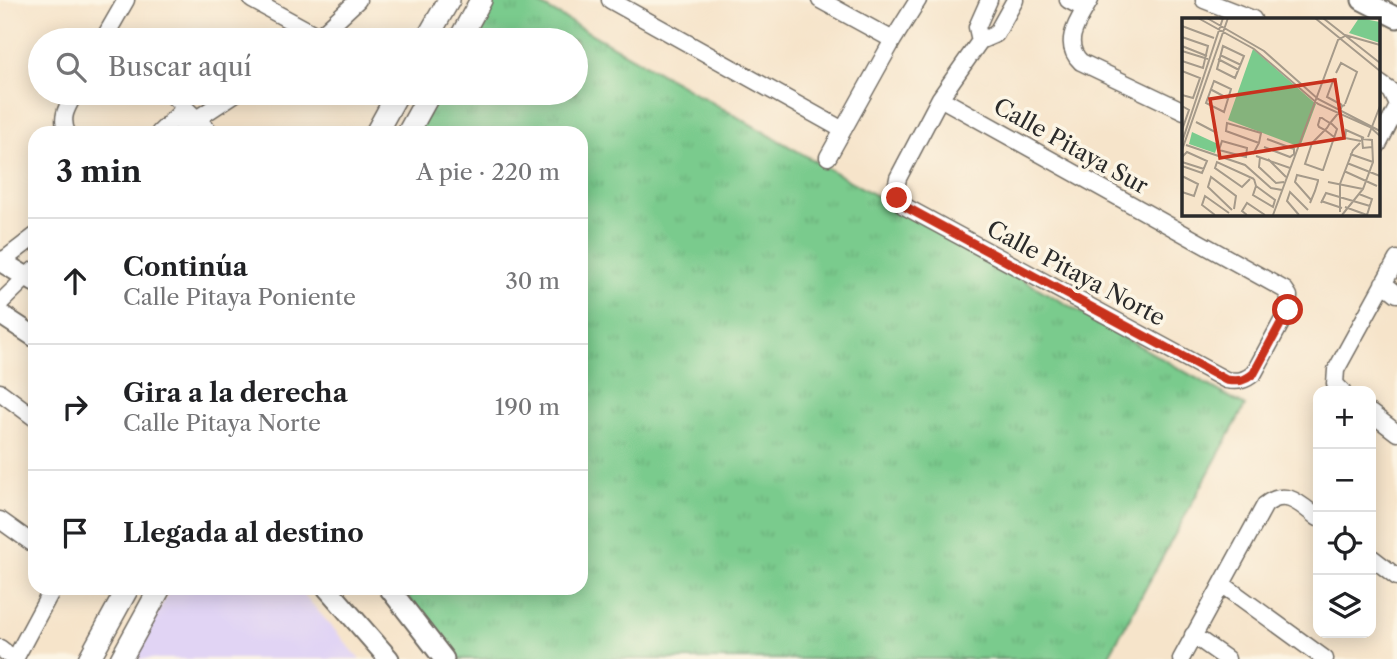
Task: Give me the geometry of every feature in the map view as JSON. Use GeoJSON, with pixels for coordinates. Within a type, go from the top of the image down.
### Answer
{"type":"FeatureCollection","features":[{"type":"Feature","properties":{"kind":"main road"},"geometry":{"type":"LineString","coordinates":[[433,28],[449,0]]}},
{"type":"Feature","properties":{"kind":"main road"},"geometry":{"type":"LineString","coordinates":[[466,28],[481,0]]}},
{"type":"Feature","properties":{"kind":"main road"},"geometry":{"type":"LineString","coordinates":[[380,126],[391,105]]}},
{"type":"Feature","properties":{"kind":"main road"},"geometry":{"type":"LineString","coordinates":[[412,126],[423,105]]}},
{"type":"Feature","properties":{"kind":"main road"},"geometry":{"type":"LineString","coordinates":[[89,659],[124,595]]}},
{"type":"Feature","properties":{"kind":"main road"},"geometry":{"type":"LineString","coordinates":[[121,659],[156,595]]}},
{"type":"Feature","properties":{"kind":"street"},"geometry":{"type":"LineString","coordinates":[[113,28],[126,0]]}},
{"type":"Feature","properties":{"kind":"street"},"geometry":{"type":"LineString","coordinates":[[252,0],[299,28]]}},
{"type":"Feature","properties":{"kind":"street"},"geometry":{"type":"LineString","coordinates":[[329,28],[358,0]]}},
{"type":"Feature","properties":{"kind":"street"},"geometry":{"type":"LineString","coordinates":[[610,0],[843,130]]}},
{"type":"Feature","properties":{"kind":"street"},"geometry":{"type":"LineString","coordinates":[[820,0],[893,40]]}},
{"type":"Feature","properties":{"kind":"street"},"geometry":{"type":"LineString","coordinates":[[828,157],[918,0]]}},
{"type":"Feature","properties":{"kind":"street"},"geometry":{"type":"LineString","coordinates":[[980,41],[976,27],[989,0]]}},
{"type":"Feature","properties":{"kind":"street"},"geometry":{"type":"LineString","coordinates":[[940,98],[980,41],[996,34],[1015,0]]}},
{"type":"Feature","properties":{"kind":"street"},"geometry":{"type":"LineString","coordinates":[[1068,0],[1087,4],[1070,46],[1073,55],[1081,62],[1182,110]]}},
{"type":"Feature","properties":{"kind":"street"},"geometry":{"type":"LineString","coordinates":[[1204,0],[1250,18]]}},
{"type":"Feature","properties":{"kind":"street"},"geometry":{"type":"LineString","coordinates":[[1362,0],[1397,18]]}},
{"type":"Feature","properties":{"kind":"street"},"geometry":{"type":"LineString","coordinates":[[1380,84],[1396,102],[1380,140]]}},
{"type":"Feature","properties":{"kind":"street","name":"Calle Pitaya Norte"},"geometry":{"type":"LineString","coordinates":[[940,98],[898,178],[895,188],[897,198],[904,206],[1226,380],[1237,382],[1246,379]]}},
{"type":"Feature","properties":{"kind":"street","name":"Calle Pitaya Sur"},"geometry":{"type":"LineString","coordinates":[[940,98],[1280,286],[1289,296],[1288,310],[1254,373],[1246,379]]}},
{"type":"Feature","properties":{"kind":"street"},"geometry":{"type":"LineString","coordinates":[[65,126],[64,114],[69,105]]}},
{"type":"Feature","properties":{"kind":"street"},"geometry":{"type":"LineString","coordinates":[[181,105],[203,126]]}},
{"type":"Feature","properties":{"kind":"street"},"geometry":{"type":"LineString","coordinates":[[170,126],[210,105]]}},
{"type":"Feature","properties":{"kind":"street"},"geometry":{"type":"LineString","coordinates":[[185,126],[190,114]]}},
{"type":"Feature","properties":{"kind":"street"},"geometry":{"type":"LineString","coordinates":[[28,241],[0,262],[28,274]]}},
{"type":"Feature","properties":{"kind":"street"},"geometry":{"type":"LineString","coordinates":[[1337,386],[1336,370],[1397,259]]}},
{"type":"Feature","properties":{"kind":"street"},"geometry":{"type":"LineString","coordinates":[[0,303],[28,279]]}},
{"type":"Feature","properties":{"kind":"street"},"geometry":{"type":"LineString","coordinates":[[1383,283],[1397,294]]}},
{"type":"Feature","properties":{"kind":"street"},"geometry":{"type":"LineString","coordinates":[[0,314],[28,332]]}},
{"type":"Feature","properties":{"kind":"street"},"geometry":{"type":"LineString","coordinates":[[0,392],[28,413]]}},
{"type":"Feature","properties":{"kind":"street"},"geometry":{"type":"LineString","coordinates":[[1376,417],[1397,433]]}},
{"type":"Feature","properties":{"kind":"street"},"geometry":{"type":"LineString","coordinates":[[1181,659],[1265,505],[1274,498],[1285,497],[1297,501],[1313,514]]}},
{"type":"Feature","properties":{"kind":"street"},"geometry":{"type":"LineString","coordinates":[[0,520],[28,540]]}},
{"type":"Feature","properties":{"kind":"street"},"geometry":{"type":"LineString","coordinates":[[1376,561],[1397,577]]}},
{"type":"Feature","properties":{"kind":"street"},"geometry":{"type":"LineString","coordinates":[[1222,584],[1325,659]]}},
{"type":"Feature","properties":{"kind":"street"},"geometry":{"type":"LineString","coordinates":[[0,648],[14,659],[49,595]]}},
{"type":"Feature","properties":{"kind":"street"},"geometry":{"type":"LineString","coordinates":[[333,595],[388,659]]}},
{"type":"Feature","properties":{"kind":"street"},"geometry":{"type":"LineString","coordinates":[[394,595],[444,659]]}},
{"type":"Feature","properties":{"kind":"street"},"geometry":{"type":"LineString","coordinates":[[1193,635],[1227,659]]}},
{"type":"Feature","properties":{"kind":"shaded area"},"geometry":{"type":"Polygon","coordinates":[[[167,595],[304,595],[360,659],[132,659],[167,595]]]}},
{"type":"Feature","properties":{"kind":"green space"},"geometry":{"type":"Polygon","coordinates":[[[485,0],[532,0],[581,28],[470,28],[485,0]]]}},
{"type":"Feature","properties":{"kind":"green space"},"geometry":{"type":"Polygon","coordinates":[[[588,32],[1245,406],[1107,659],[454,659],[406,595],[588,595],[588,126],[417,126],[428,105],[588,105],[588,32]]]}},
{"type":"Feature","properties":{"kind":"route"},"geometry":{"type":"LineString","coordinates":[[897,198],[904,206],[1226,380],[1237,382],[1254,373],[1288,310]]}}]}
